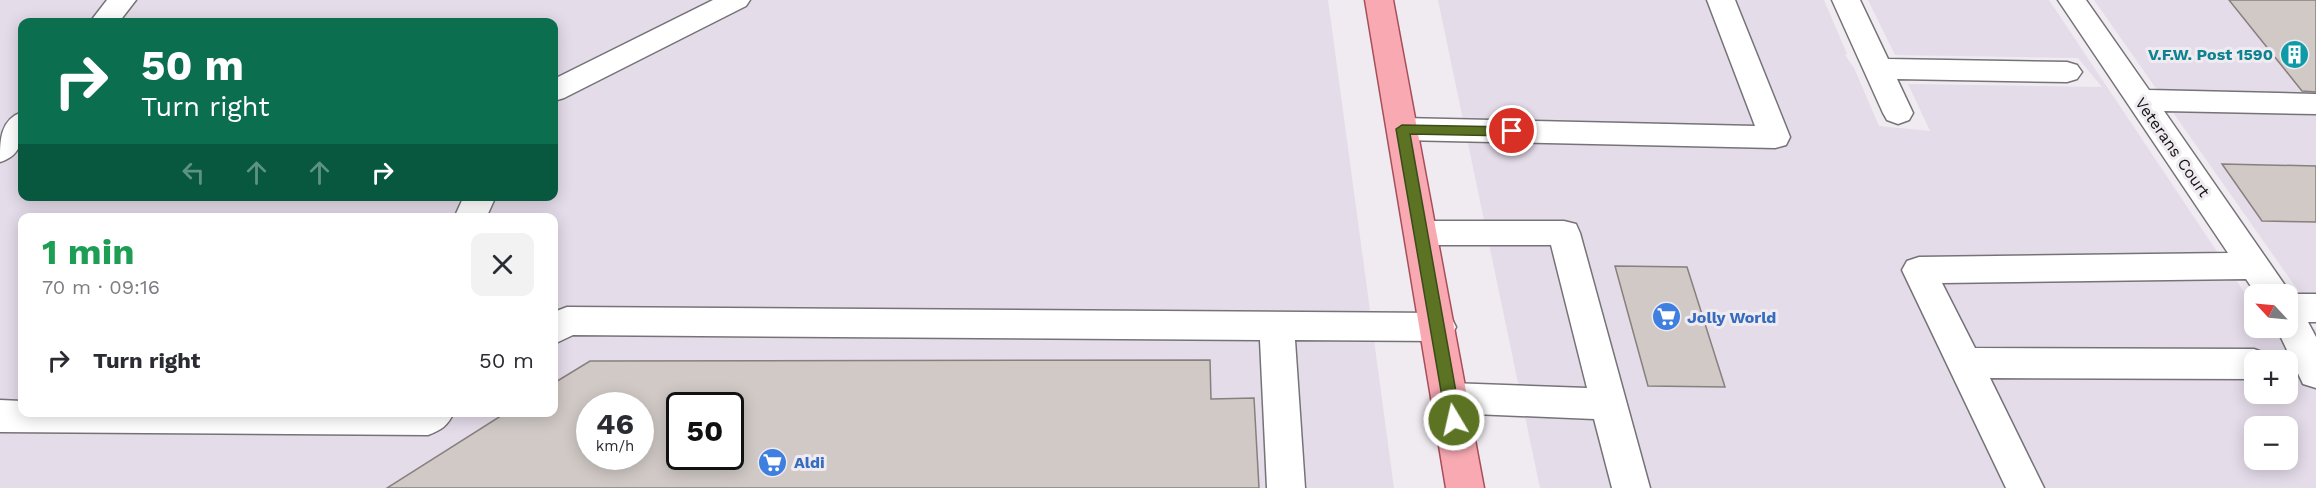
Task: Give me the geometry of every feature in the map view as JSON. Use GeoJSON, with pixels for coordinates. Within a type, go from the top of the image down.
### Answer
{"type":"FeatureCollection","features":[{"type":"Feature","properties":{"kind":"main road"},"geometry":{"type":"LineString","coordinates":[[1379,0],[1439,327],[1465,488]]}},
{"type":"Feature","properties":{"kind":"street"},"geometry":{"type":"LineString","coordinates":[[107,18],[122,0]]}},
{"type":"Feature","properties":{"kind":"street"},"geometry":{"type":"LineString","coordinates":[[558,89],[736,0]]}},
{"type":"Feature","properties":{"kind":"street"},"geometry":{"type":"LineString","coordinates":[[1402,129],[1775,137],[1721,0]]}},
{"type":"Feature","properties":{"kind":"street"},"geometry":{"type":"LineString","coordinates":[[1846,0],[1898,113]]}},
{"type":"Feature","properties":{"kind":"street","name":"Veterans Court"},"geometry":{"type":"LineString","coordinates":[[2072,0],[2267,284]]}},
{"type":"Feature","properties":{"kind":"street"},"geometry":{"type":"LineString","coordinates":[[1878,69],[2067,72]]}},
{"type":"Feature","properties":{"kind":"street"},"geometry":{"type":"LineString","coordinates":[[2140,100],[2316,104]]}},
{"type":"Feature","properties":{"kind":"street"},"geometry":{"type":"LineString","coordinates":[[0,151],[18,128]]}},
{"type":"Feature","properties":{"kind":"street"},"geometry":{"type":"LineString","coordinates":[[1422,232],[1564,233],[1631,488]]}},
{"type":"Feature","properties":{"kind":"street"},"geometry":{"type":"LineString","coordinates":[[2025,488],[1919,270],[2255,266]]}},
{"type":"Feature","properties":{"kind":"street"},"geometry":{"type":"LineString","coordinates":[[2298,308],[2316,308]]}},
{"type":"Feature","properties":{"kind":"street"},"geometry":{"type":"LineString","coordinates":[[558,327],[567,321],[1439,327]]}},
{"type":"Feature","properties":{"kind":"street"},"geometry":{"type":"LineString","coordinates":[[1277,327],[1286,488]]}},
{"type":"Feature","properties":{"kind":"street"},"geometry":{"type":"LineString","coordinates":[[2295,338],[2305,368]]}},
{"type":"Feature","properties":{"kind":"street"},"geometry":{"type":"LineString","coordinates":[[1965,363],[2244,364]]}},
{"type":"Feature","properties":{"kind":"street"},"geometry":{"type":"LineString","coordinates":[[1450,398],[1609,404]]}},
{"type":"Feature","properties":{"kind":"street"},"geometry":{"type":"LineString","coordinates":[[0,416],[18,416]]}},
{"type":"Feature","properties":{"kind":"street"},"geometry":{"type":"LineString","coordinates":[[392,417],[428,419],[430,417]]}},
{"type":"Feature","properties":{"kind":"shaded area"},"geometry":{"type":"Polygon","coordinates":[[[0,0],[1328,0],[1394,488],[0,488],[0,0]]]}},
{"type":"Feature","properties":{"kind":"shaded area"},"geometry":{"type":"Polygon","coordinates":[[[1438,0],[1824,0],[1847,54],[1845,55],[1854,68],[1879,126],[1930,131],[1908,84],[2102,87],[2078,58],[1895,55],[1868,0],[2049,0],[2244,292],[2244,338],[2298,338],[2298,328],[2316,329],[2316,488],[1540,488],[1438,0]]]}},
{"type":"Feature","properties":{"kind":"shaded area"},"geometry":{"type":"Polygon","coordinates":[[[2094,0],[2316,0],[2316,316],[2298,290],[2298,284],[2294,284],[2094,0]]]}},
{"type":"Feature","properties":{"kind":"building","name":"V.F.W. Post 1590"},"geometry":{"type":"Polygon","coordinates":[[[2229,0],[2316,0],[2316,92],[2302,91],[2229,0]]]}},
{"type":"Feature","properties":{"kind":"building"},"geometry":{"type":"Polygon","coordinates":[[[2222,164],[2316,166],[2316,222],[2262,221],[2222,164]]]}},
{"type":"Feature","properties":{"kind":"building","name":"Jolly World"},"geometry":{"type":"Polygon","coordinates":[[[1615,266],[1687,267],[1725,387],[1648,386],[1615,266]]]}},
{"type":"Feature","properties":{"kind":"building"},"geometry":{"type":"Polygon","coordinates":[[[1210,360],[1211,399],[1254,398],[1259,488],[387,488],[499,417],[558,417],[558,381],[590,361],[1210,360]]]}},
{"type":"Feature","properties":{"kind":"place","name":"V.F.W. Post 1590"},"geometry":{"type":"Point","coordinates":[2294,54]}},
{"type":"Feature","properties":{"kind":"place","name":"Jolly World"},"geometry":{"type":"Point","coordinates":[1666,317]}},
{"type":"Feature","properties":{"kind":"place","name":"Aldi"},"geometry":{"type":"Point","coordinates":[773,462]}},
{"type":"Feature","properties":{"kind":"route"},"geometry":{"type":"LineString","coordinates":[[1454,420],[1402,129],[1512,131]]}}]}
